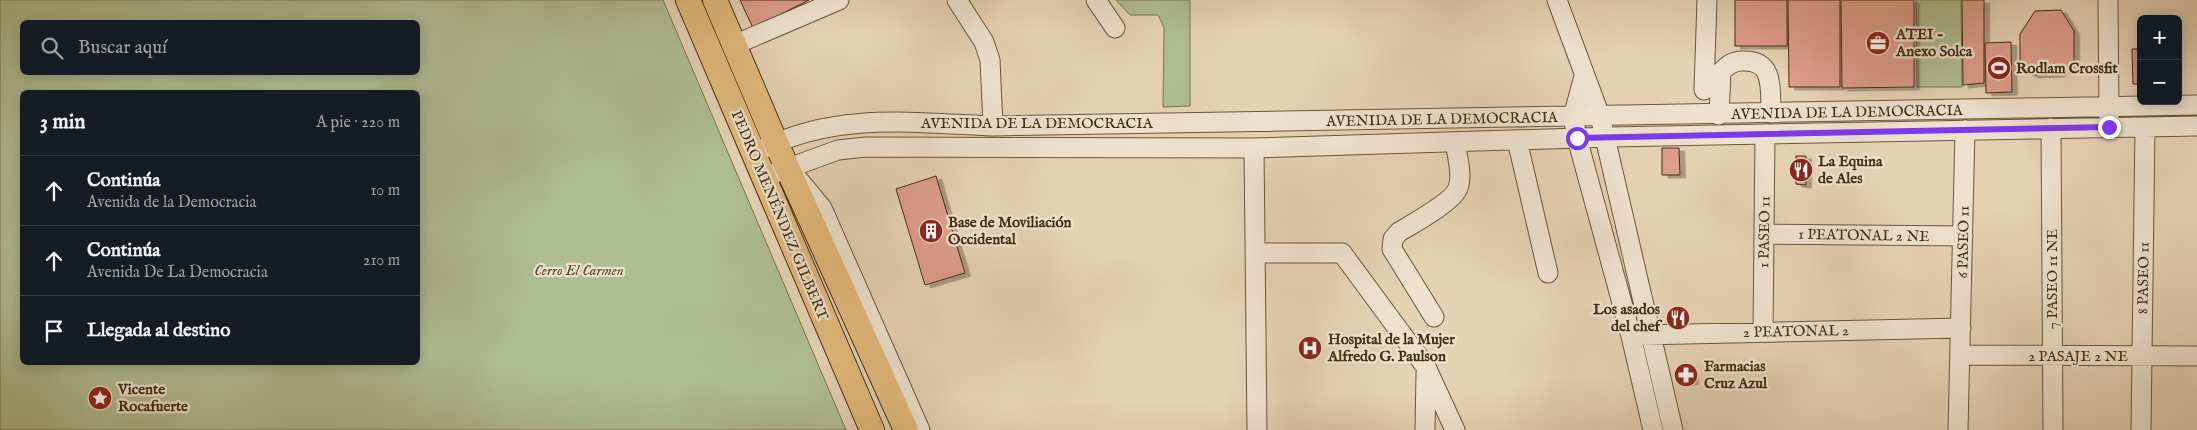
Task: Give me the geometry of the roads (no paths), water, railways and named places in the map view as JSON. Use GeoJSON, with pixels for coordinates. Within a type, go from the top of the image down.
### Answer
{"type":"FeatureCollection","features":[{"type":"Feature","properties":{"kind":"main road","name":"PEDRO MENÉNDEZ GILBERT"},"geometry":{"type":"LineString","coordinates":[[688,0],[872,430]]}},
{"type":"Feature","properties":{"kind":"main road","name":"PEDRO MENÉNDEZ GILBERT"},"geometry":{"type":"LineString","coordinates":[[715,0],[776,143],[906,430]]}},
{"type":"Feature","properties":{"kind":"street"},"geometry":{"type":"LineString","coordinates":[[734,45],[839,0]]}},
{"type":"Feature","properties":{"kind":"street"},"geometry":{"type":"LineString","coordinates":[[957,0],[984,42],[990,60],[993,126]]}},
{"type":"Feature","properties":{"kind":"street"},"geometry":{"type":"LineString","coordinates":[[1096,0],[1115,28]]}},
{"type":"Feature","properties":{"kind":"street"},"geometry":{"type":"LineString","coordinates":[[1557,0],[1600,116],[1603,137],[1673,430]]}},
{"type":"Feature","properties":{"kind":"street"},"geometry":{"type":"LineString","coordinates":[[1704,90],[1708,0]]}},
{"type":"Feature","properties":{"kind":"street"},"geometry":{"type":"LineString","coordinates":[[2108,0],[2109,127]]}},
{"type":"Feature","properties":{"kind":"street"},"geometry":{"type":"LineString","coordinates":[[1719,115],[1721,72],[1737,60],[1754,61],[1765,67],[1769,78],[1771,114]]}},
{"type":"Feature","properties":{"kind":"street"},"geometry":{"type":"LineString","coordinates":[[1584,76],[1573,117],[1577,138],[1631,336],[1653,430]]}},
{"type":"Feature","properties":{"kind":"street","name":"AVENIDA DE LA DEMOCRACIA"},"geometry":{"type":"LineString","coordinates":[[753,154],[809,130],[838,124],[868,122],[993,126],[1719,115],[2197,105]]}},
{"type":"Feature","properties":{"kind":"street","name":"8 PASEO 11"},"geometry":{"type":"LineString","coordinates":[[2141,430],[2145,126]]}},
{"type":"Feature","properties":{"kind":"street","name":"AVENIDA DE LA DEMOCRACIA"},"geometry":{"type":"LineString","coordinates":[[763,178],[788,167],[838,150],[866,148],[1254,148],[1603,137],[2197,126]]}},
{"type":"Feature","properties":{"kind":"street","name":"7 PASEO 11 NE"},"geometry":{"type":"LineString","coordinates":[[2051,128],[2053,430]]}},
{"type":"Feature","properties":{"kind":"street","name":"6 PASEO 11"},"geometry":{"type":"LineString","coordinates":[[1958,430],[1965,130]]}},
{"type":"Feature","properties":{"kind":"street","name":"1 PASEO 11"},"geometry":{"type":"LineString","coordinates":[[1763,331],[1765,134]]}},
{"type":"Feature","properties":{"kind":"street"},"geometry":{"type":"LineString","coordinates":[[1517,140],[1548,274]]}},
{"type":"Feature","properties":{"kind":"street"},"geometry":{"type":"LineString","coordinates":[[1434,317],[1392,249],[1393,239],[1399,232],[1448,200],[1458,189],[1459,171],[1455,142]]}},
{"type":"Feature","properties":{"kind":"street"},"geometry":{"type":"LineString","coordinates":[[1254,148],[1257,430]]}},
{"type":"Feature","properties":{"kind":"street","name":"PEDRO MENÉNDEZ GILBERT"},"geometry":{"type":"LineString","coordinates":[[788,167],[822,208],[920,430]]}},
{"type":"Feature","properties":{"kind":"street","name":"1 PEATONAL 2 NE"},"geometry":{"type":"LineString","coordinates":[[1764,234],[1963,236]]}},
{"type":"Feature","properties":{"kind":"street"},"geometry":{"type":"LineString","coordinates":[[1256,253],[1342,253],[1426,367],[1456,430]]}},
{"type":"Feature","properties":{"kind":"street","name":"2 PEATONAL 2"},"geometry":{"type":"LineString","coordinates":[[1631,336],[1763,331],[1961,328]]}},
{"type":"Feature","properties":{"kind":"street","name":"2 PASAJE 2 NE"},"geometry":{"type":"LineString","coordinates":[[1960,355],[2052,357],[2197,356]]}},
{"type":"Feature","properties":{"kind":"street"},"geometry":{"type":"LineString","coordinates":[[1425,430],[1426,367]]}},
{"type":"Feature","properties":{"kind":"place","name":"ATEI - Anexo Solca"},"geometry":{"type":"Point","coordinates":[1878,43]}},
{"type":"Feature","properties":{"kind":"place","name":"Rodlam Crossfit"},"geometry":{"type":"Point","coordinates":[1999,68]}},
{"type":"Feature","properties":{"kind":"place","name":"La Equina de Ales"},"geometry":{"type":"Point","coordinates":[1801,170]}},
{"type":"Feature","properties":{"kind":"place","name":"Base de Moviliación Occidental"},"geometry":{"type":"Point","coordinates":[931,231]}},
{"type":"Feature","properties":{"kind":"place","name":"Los asados del chef"},"geometry":{"type":"Point","coordinates":[1678,318]}},
{"type":"Feature","properties":{"kind":"place","name":"Hospital de la Mujer Alfredo G. Paulson"},"geometry":{"type":"Point","coordinates":[1310,348]}},
{"type":"Feature","properties":{"kind":"place","name":"Farmacias Cruz Azul"},"geometry":{"type":"Point","coordinates":[1686,375]}},
{"type":"Feature","properties":{"kind":"place","name":"Vicente Rocafuerte"},"geometry":{"type":"Point","coordinates":[100,398]}},
{"type":"Feature","properties":{"kind":"park label","name":"Cerro El Carmen"},"geometry":{"type":"Point","coordinates":[579,270]}}]}
